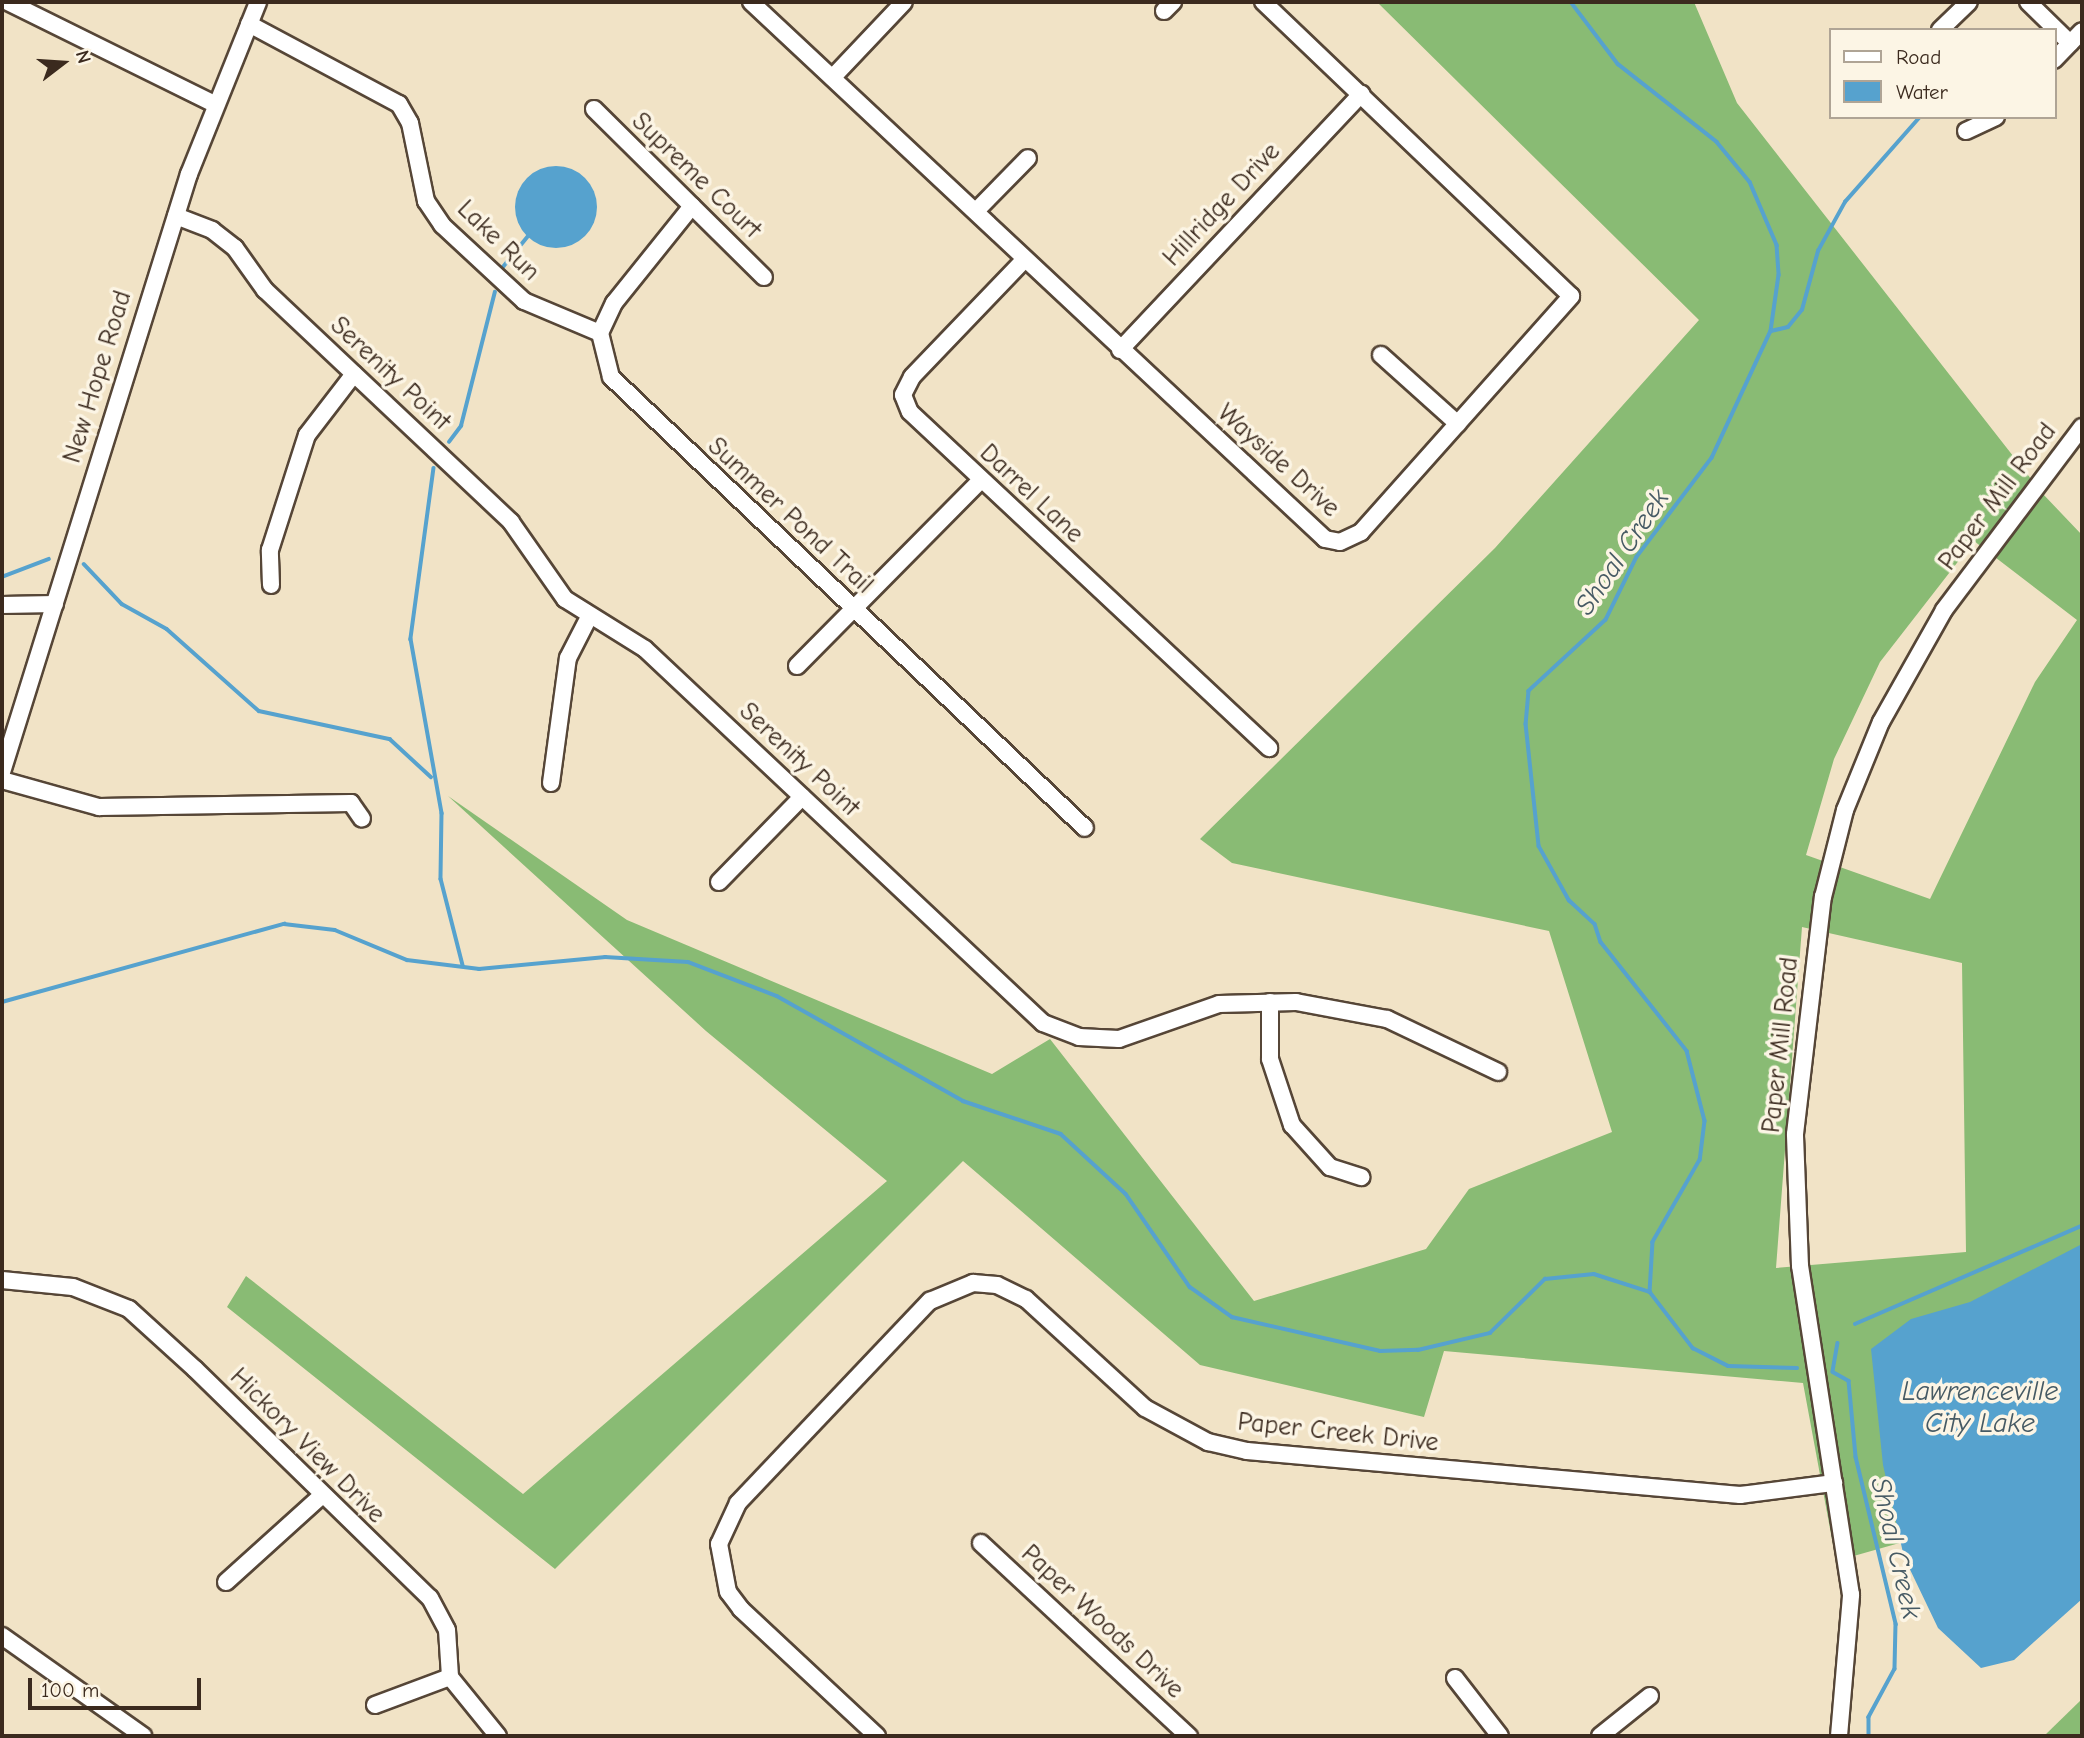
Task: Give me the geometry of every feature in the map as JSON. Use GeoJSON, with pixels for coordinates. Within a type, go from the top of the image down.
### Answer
{"type":"FeatureCollection","features":[{"type":"Feature","properties":{"kind":"street"},"geometry":{"type":"LineString","coordinates":[[8,2],[214,104]]}},
{"type":"Feature","properties":{"kind":"street","name":"New Hope Road"},"geometry":{"type":"LineString","coordinates":[[2,772],[176,216],[214,104],[258,2]]}},
{"type":"Feature","properties":{"kind":"street","name":"Wayside Drive"},"geometry":{"type":"LineString","coordinates":[[751,2],[1325,540],[1340,542],[1361,532],[1571,296],[1263,2]]}},
{"type":"Feature","properties":{"kind":"street"},"geometry":{"type":"LineString","coordinates":[[833,77],[904,2]]}},
{"type":"Feature","properties":{"kind":"street"},"geometry":{"type":"LineString","coordinates":[[1942,28],[1969,2]]}},
{"type":"Feature","properties":{"kind":"street"},"geometry":{"type":"LineString","coordinates":[[2028,2],[2055,28]]}},
{"type":"Feature","properties":{"kind":"street","name":"Lake Run"},"geometry":{"type":"LineString","coordinates":[[248,24],[399,104],[410,123],[426,201],[442,225],[524,301],[600,332]]}},
{"type":"Feature","properties":{"kind":"street"},"geometry":{"type":"LineString","coordinates":[[2056,29],[2070,43]]}},
{"type":"Feature","properties":{"kind":"street"},"geometry":{"type":"LineString","coordinates":[[2056,58],[2082,31]]}},
{"type":"Feature","properties":{"kind":"street","name":"Hillridge Drive"},"geometry":{"type":"LineString","coordinates":[[1120,349],[1360,94]]}},
{"type":"Feature","properties":{"kind":"street","name":"Supreme Court"},"geometry":{"type":"LineString","coordinates":[[594,110],[764,277]]}},
{"type":"Feature","properties":{"kind":"street"},"geometry":{"type":"LineString","coordinates":[[1966,131],[1992,119]]}},
{"type":"Feature","properties":{"kind":"street"},"geometry":{"type":"LineString","coordinates":[[976,211],[1028,158]]}},
{"type":"Feature","properties":{"kind":"street"},"geometry":{"type":"LineString","coordinates":[[600,332],[614,303],[692,206]]}},
{"type":"Feature","properties":{"kind":"street","name":"Serenity Point"},"geometry":{"type":"LineString","coordinates":[[176,216],[212,230],[235,248],[265,290],[512,522],[565,599],[645,649],[1043,1023],[1079,1037],[1119,1039],[1219,1004],[1270,1002],[1387,1018],[1498,1072]]}},
{"type":"Feature","properties":{"kind":"street","name":"Darrel Lane"},"geometry":{"type":"LineString","coordinates":[[1025,258],[912,377],[903,395],[910,412],[980,481],[1269,748]]}},
{"type":"Feature","properties":{"kind":"street","name":"Summer Pond Trail"},"geometry":{"type":"LineString","coordinates":[[600,332],[611,377],[626,396],[1085,828]]}},
{"type":"Feature","properties":{"kind":"street"},"geometry":{"type":"LineString","coordinates":[[1381,355],[1458,424]]}},
{"type":"Feature","properties":{"kind":"street"},"geometry":{"type":"LineString","coordinates":[[271,585],[270,550],[307,435],[354,374]]}},
{"type":"Feature","properties":{"kind":"street","name":"Paper Mill Road"},"geometry":{"type":"LineString","coordinates":[[1839,1736],[1851,1595],[1800,1266],[1795,1134],[1823,897],[1845,810],[1881,722],[1944,610],[2082,427]]}},
{"type":"Feature","properties":{"kind":"street"},"geometry":{"type":"LineString","coordinates":[[797,666],[980,481]]}},
{"type":"Feature","properties":{"kind":"street"},"geometry":{"type":"LineString","coordinates":[[2,605],[55,604]]}},
{"type":"Feature","properties":{"kind":"street"},"geometry":{"type":"LineString","coordinates":[[551,783],[568,658],[590,615]]}},
{"type":"Feature","properties":{"kind":"street"},"geometry":{"type":"LineString","coordinates":[[2,780],[99,807],[351,803],[362,819]]}},
{"type":"Feature","properties":{"kind":"street"},"geometry":{"type":"LineString","coordinates":[[719,882],[802,797]]}},
{"type":"Feature","properties":{"kind":"street"},"geometry":{"type":"LineString","coordinates":[[1270,1002],[1270,1059],[1292,1125],[1329,1167],[1361,1177]]}},
{"type":"Feature","properties":{"kind":"street","name":"Hickory View Drive"},"geometry":{"type":"LineString","coordinates":[[2,1280],[73,1287],[129,1309],[320,1497],[430,1598],[447,1630],[450,1677]]}},
{"type":"Feature","properties":{"kind":"street","name":"Paper Creek Drive"},"geometry":{"type":"LineString","coordinates":[[877,1736],[741,1609],[728,1591],[719,1544],[738,1503],[930,1301],[973,1283],[997,1285],[1026,1299],[1145,1408],[1221,1445],[1740,1495],[1834,1483]]}},
{"type":"Feature","properties":{"kind":"street"},"geometry":{"type":"LineString","coordinates":[[226,1582],[320,1497]]}},
{"type":"Feature","properties":{"kind":"street","name":"Paper Woods Drive"},"geometry":{"type":"LineString","coordinates":[[981,1543],[1189,1736]]}},
{"type":"Feature","properties":{"kind":"street"},"geometry":{"type":"LineString","coordinates":[[2,1636],[143,1736]]}},
{"type":"Feature","properties":{"kind":"street"},"geometry":{"type":"LineString","coordinates":[[375,1705],[450,1677],[498,1736]]}},
{"type":"Feature","properties":{"kind":"street"},"geometry":{"type":"LineString","coordinates":[[1455,1678],[1500,1736]]}},
{"type":"Feature","properties":{"kind":"street"},"geometry":{"type":"LineString","coordinates":[[1600,1736],[1650,1696]]}},
{"type":"Feature","properties":{"kind":"green space"},"geometry":{"type":"Polygon","coordinates":[[[1377,2],[1694,2],[1737,103],[2042,493],[2082,535],[2082,1400],[1903,1542],[1836,1561],[1803,1383],[1444,1351],[1424,1417],[1200,1365],[963,1161],[555,1569],[227,1307],[246,1276],[523,1494],[887,1181],[706,1031],[448,796],[627,920],[992,1074],[1050,1039],[1254,1301],[1426,1249],[1469,1189],[1612,1132],[1549,931],[1232,863],[1200,839],[1495,548],[1699,320],[1377,2]],[[1974,541],[1880,662],[1834,759],[1806,855],[1930,899],[2035,682],[2077,620],[1974,541]],[[1802,927],[1776,1268],[1966,1252],[1962,963],[1802,927]]]}},
{"type":"Feature","properties":{"kind":"green space"},"geometry":{"type":"Polygon","coordinates":[[[2082,1699],[2082,1736],[2044,1736],[2082,1699]]]}},
{"type":"Feature","properties":{"kind":"water"},"geometry":{"type":"Polygon","coordinates":[[[556,166],[572,169],[585,178],[594,191],[597,207],[594,223],[585,236],[572,245],[556,248],[540,245],[527,236],[518,223],[515,207],[518,191],[527,178],[540,169],[556,166]]]}},
{"type":"Feature","properties":{"kind":"water","name":"Lawrenceville City Lake"},"geometry":{"type":"Polygon","coordinates":[[[2082,1244],[2082,1599],[2014,1660],[1981,1668],[1938,1628],[1904,1557],[1883,1465],[1871,1349],[1911,1319],[1970,1302],[2082,1244]]]}},
{"type":"Feature","properties":{"kind":"waterway","name":"Shoal Creek"},"geometry":{"type":"LineString","coordinates":[[1571,2],[1618,64],[1717,142],[1750,182],[1777,245],[1779,275],[1771,331],[1712,458],[1637,557],[1606,620],[1529,691],[1526,724],[1539,846],[1569,900],[1595,924],[1601,942],[1687,1051],[1705,1121],[1700,1160],[1653,1242],[1650,1292],[1693,1348],[1728,1366],[1797,1368]]}},
{"type":"Feature","properties":{"kind":"waterway"},"geometry":{"type":"LineString","coordinates":[[1771,331],[1788,327],[1802,310],[1818,251],[1845,202],[1918,119]]}},
{"type":"Feature","properties":{"kind":"waterway"},"geometry":{"type":"LineString","coordinates":[[503,267],[528,236]]}},
{"type":"Feature","properties":{"kind":"waterway"},"geometry":{"type":"LineString","coordinates":[[449,442],[461,426],[495,292]]}},
{"type":"Feature","properties":{"kind":"waterway"},"geometry":{"type":"LineString","coordinates":[[434,468],[411,639],[442,813],[441,879],[463,965]]}},
{"type":"Feature","properties":{"kind":"waterway"},"geometry":{"type":"LineString","coordinates":[[2,577],[49,559]]}},
{"type":"Feature","properties":{"kind":"waterway"},"geometry":{"type":"LineString","coordinates":[[84,564],[122,604],[167,629],[259,711],[390,739],[431,777]]}},
{"type":"Feature","properties":{"kind":"waterway"},"geometry":{"type":"LineString","coordinates":[[2,1002],[284,924],[335,930],[407,960],[479,969],[605,957],[688,962],[777,996],[963,1101],[1061,1134],[1126,1194],[1190,1287],[1232,1317],[1380,1351],[1418,1350],[1490,1333],[1545,1279],[1594,1274],[1650,1292]]}},
{"type":"Feature","properties":{"kind":"waterway"},"geometry":{"type":"LineString","coordinates":[[1855,1324],[2082,1226]]}},
{"type":"Feature","properties":{"kind":"waterway","name":"Shoal Creek"},"geometry":{"type":"LineString","coordinates":[[1838,1343],[1833,1372],[1849,1381],[1856,1457],[1896,1624],[1895,1669],[1869,1717],[1869,1736]]}}]}
